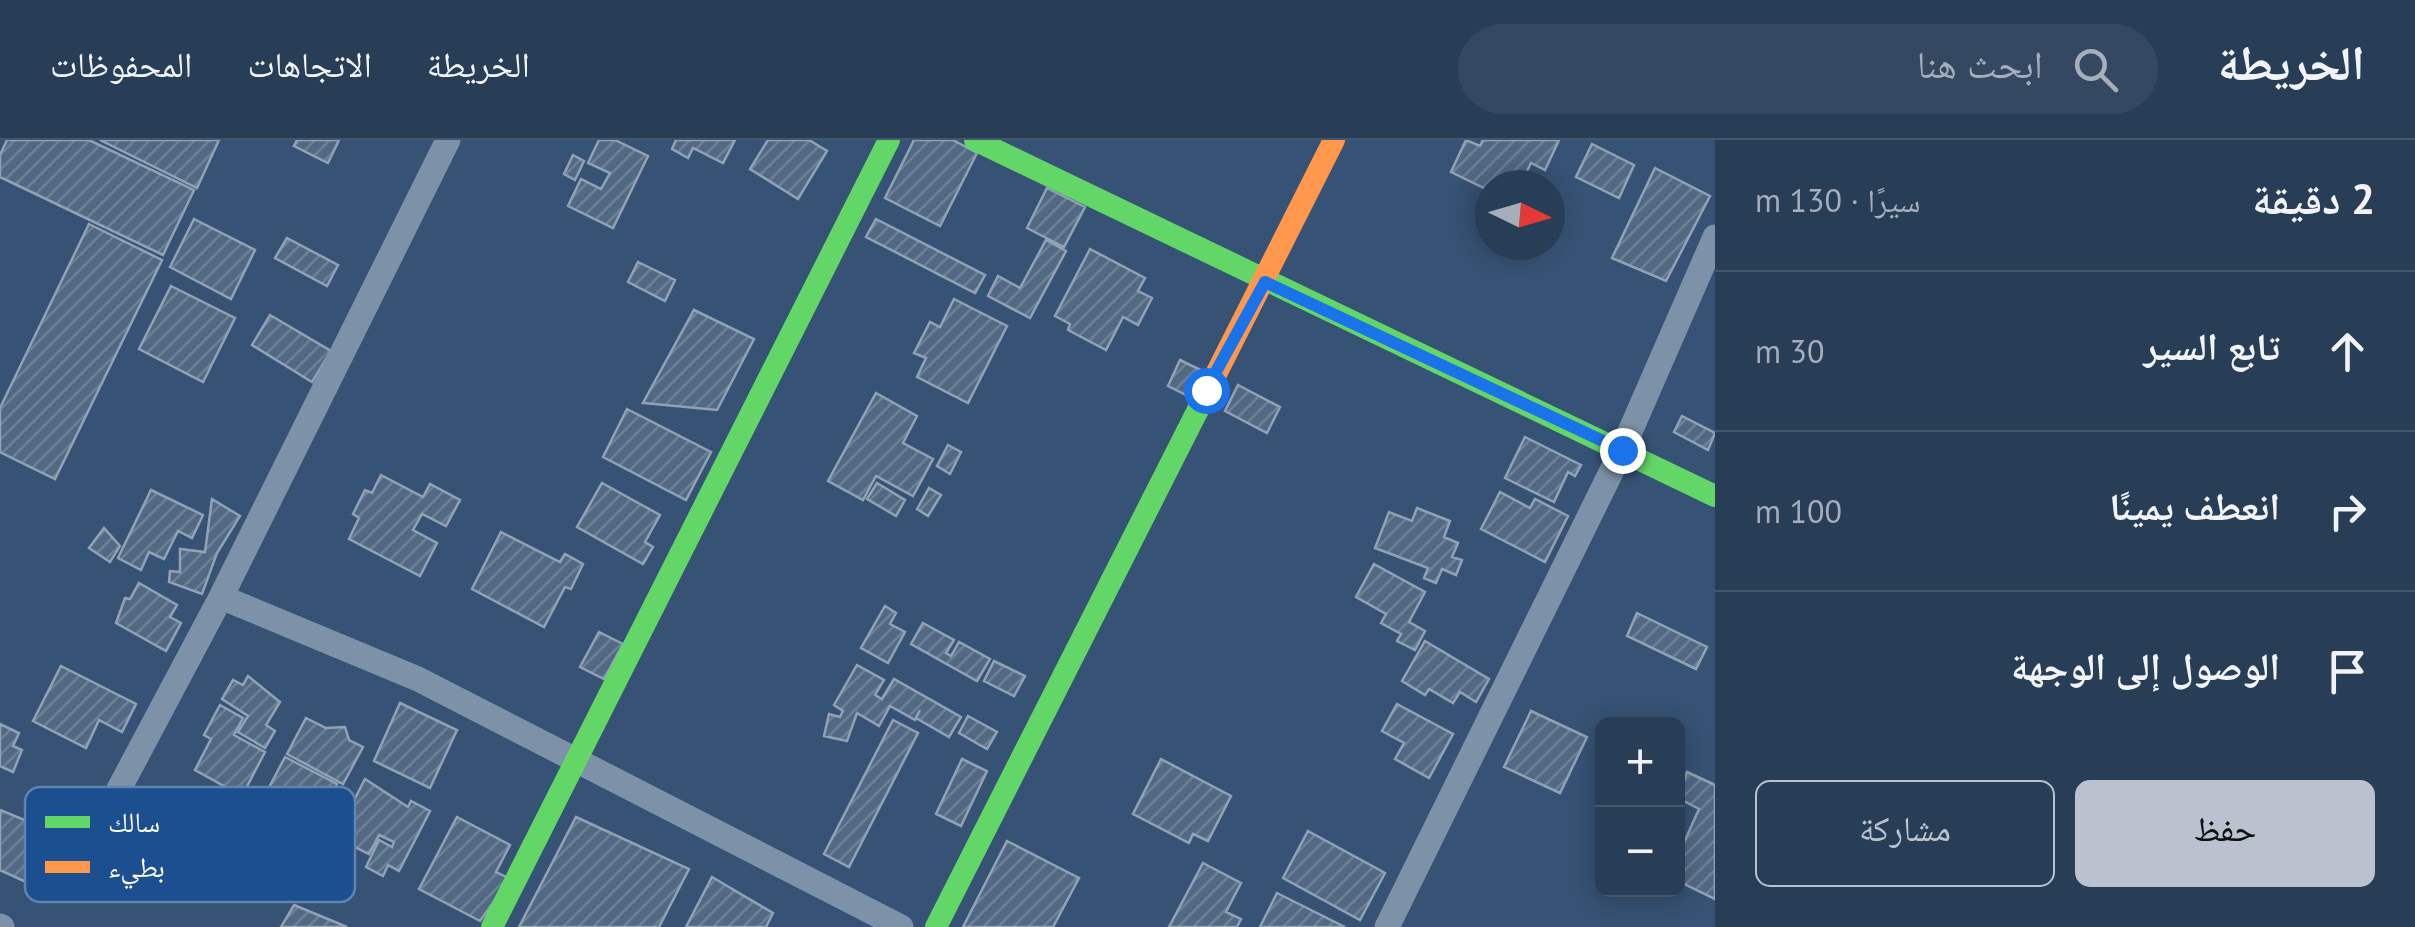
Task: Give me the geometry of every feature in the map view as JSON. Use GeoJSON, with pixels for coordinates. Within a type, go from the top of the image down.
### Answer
{"type":"FeatureCollection","features":[{"type":"Feature","properties":{"kind":"street"},"geometry":{"type":"LineString","coordinates":[[120,787],[221,597],[448,140]]}},
{"type":"Feature","properties":{"kind":"street"},"geometry":{"type":"LineString","coordinates":[[492,927],[889,140]]}},
{"type":"Feature","properties":{"kind":"street"},"geometry":{"type":"LineString","coordinates":[[974,140],[1715,496]]}},
{"type":"Feature","properties":{"kind":"street"},"geometry":{"type":"LineString","coordinates":[[936,927],[1334,140]]}},
{"type":"Feature","properties":{"kind":"street"},"geometry":{"type":"LineString","coordinates":[[1386,927],[1622,450],[1715,238]]}},
{"type":"Feature","properties":{"kind":"street"},"geometry":{"type":"LineString","coordinates":[[221,597],[418,679],[901,927]]}},
{"type":"Feature","properties":{"kind":"building"},"geometry":{"type":"Polygon","coordinates":[[[7,140],[89,140],[194,190],[163,255],[0,177],[0,155],[7,140]]]}},
{"type":"Feature","properties":{"kind":"building"},"geometry":{"type":"Polygon","coordinates":[[[100,140],[219,140],[197,188],[100,140]]]}},
{"type":"Feature","properties":{"kind":"building"},"geometry":{"type":"Polygon","coordinates":[[[297,140],[339,140],[328,163],[294,146],[297,140]]]}},
{"type":"Feature","properties":{"kind":"building"},"geometry":{"type":"Polygon","coordinates":[[[599,140],[615,140],[648,156],[613,228],[568,206],[581,179],[601,189],[610,173],[588,163],[599,140]]]}},
{"type":"Feature","properties":{"kind":"building"},"geometry":{"type":"Polygon","coordinates":[[[676,140],[735,140],[723,163],[693,148],[688,158],[672,149],[676,140]]]}},
{"type":"Feature","properties":{"kind":"building"},"geometry":{"type":"Polygon","coordinates":[[[768,140],[809,140],[827,151],[798,199],[750,169],[768,140]]]}},
{"type":"Feature","properties":{"kind":"building"},"geometry":{"type":"Polygon","coordinates":[[[914,140],[953,140],[977,153],[940,226],[885,198],[914,140]]]}},
{"type":"Feature","properties":{"kind":"building"},"geometry":{"type":"Polygon","coordinates":[[[1466,140],[1480,146],[1483,140],[1559,140],[1545,170],[1531,163],[1528,170],[1475,170],[1475,184],[1451,172],[1466,140]]]}},
{"type":"Feature","properties":{"kind":"building"},"geometry":{"type":"Polygon","coordinates":[[[1592,144],[1634,165],[1619,198],[1576,177],[1592,144]]]}},
{"type":"Feature","properties":{"kind":"building"},"geometry":{"type":"Polygon","coordinates":[[[573,155],[584,161],[575,180],[564,174],[573,155]]]}},
{"type":"Feature","properties":{"kind":"building"},"geometry":{"type":"Polygon","coordinates":[[[1655,168],[1710,196],[1666,281],[1612,258],[1655,168]]]}},
{"type":"Feature","properties":{"kind":"building"},"geometry":{"type":"Polygon","coordinates":[[[1047,188],[1085,207],[1064,247],[1027,228],[1047,188]]]}},
{"type":"Feature","properties":{"kind":"building"},"geometry":{"type":"Polygon","coordinates":[[[194,219],[255,250],[231,299],[170,267],[194,219]]]}},
{"type":"Feature","properties":{"kind":"building"},"geometry":{"type":"Polygon","coordinates":[[[876,219],[985,275],[975,293],[866,237],[876,219]]]}},
{"type":"Feature","properties":{"kind":"building"},"geometry":{"type":"Polygon","coordinates":[[[89,224],[162,260],[55,479],[0,452],[0,408],[89,224]]]}},
{"type":"Feature","properties":{"kind":"building"},"geometry":{"type":"Polygon","coordinates":[[[287,238],[338,265],[327,286],[275,258],[287,238]]]}},
{"type":"Feature","properties":{"kind":"building"},"geometry":{"type":"Polygon","coordinates":[[[1046,240],[1066,251],[1030,318],[988,296],[998,276],[1020,288],[1046,240]]]}},
{"type":"Feature","properties":{"kind":"building"},"geometry":{"type":"Polygon","coordinates":[[[1090,249],[1145,278],[1138,291],[1152,298],[1138,325],[1123,317],[1106,350],[1068,330],[1070,324],[1055,316],[1090,249]]]}},
{"type":"Feature","properties":{"kind":"building"},"geometry":{"type":"Polygon","coordinates":[[[638,262],[675,280],[665,301],[628,282],[638,262]]]}},
{"type":"Feature","properties":{"kind":"building"},"geometry":{"type":"Polygon","coordinates":[[[171,286],[235,318],[203,382],[139,349],[171,286]]]}},
{"type":"Feature","properties":{"kind":"building"},"geometry":{"type":"Polygon","coordinates":[[[954,299],[1007,326],[968,403],[917,377],[926,358],[914,353],[930,322],[940,327],[954,299]]]}},
{"type":"Feature","properties":{"kind":"building"},"geometry":{"type":"Polygon","coordinates":[[[694,310],[754,339],[717,410],[643,403],[694,310]]]}},
{"type":"Feature","properties":{"kind":"building"},"geometry":{"type":"Polygon","coordinates":[[[270,315],[331,351],[312,382],[252,345],[270,315]]]}},
{"type":"Feature","properties":{"kind":"building"},"geometry":{"type":"Polygon","coordinates":[[[1180,360],[1203,371],[1190,397],[1168,386],[1180,360]]]}},
{"type":"Feature","properties":{"kind":"building"},"geometry":{"type":"Polygon","coordinates":[[[1238,385],[1280,407],[1267,433],[1225,411],[1238,385]]]}},
{"type":"Feature","properties":{"kind":"building"},"geometry":{"type":"Polygon","coordinates":[[[876,393],[917,416],[903,443],[933,459],[913,496],[876,476],[863,500],[828,481],[876,393]]]}},
{"type":"Feature","properties":{"kind":"building"},"geometry":{"type":"Polygon","coordinates":[[[627,409],[711,452],[686,500],[603,457],[627,409]]]}},
{"type":"Feature","properties":{"kind":"building"},"geometry":{"type":"Polygon","coordinates":[[[1682,416],[1715,433],[1708,450],[1674,432],[1682,416]]]}},
{"type":"Feature","properties":{"kind":"building"},"geometry":{"type":"Polygon","coordinates":[[[1525,437],[1581,465],[1575,476],[1568,472],[1554,502],[1505,478],[1525,437]]]}},
{"type":"Feature","properties":{"kind":"building"},"geometry":{"type":"Polygon","coordinates":[[[948,445],[961,452],[950,474],[937,466],[948,445]]]}},
{"type":"Feature","properties":{"kind":"building"},"geometry":{"type":"Polygon","coordinates":[[[381,475],[423,497],[430,484],[460,500],[446,526],[422,514],[413,530],[437,543],[420,576],[349,539],[359,518],[353,514],[365,490],[372,493],[381,475]]]}},
{"type":"Feature","properties":{"kind":"building"},"geometry":{"type":"Polygon","coordinates":[[[602,483],[660,515],[645,542],[653,547],[643,564],[577,527],[602,483]]]}},
{"type":"Feature","properties":{"kind":"building"},"geometry":{"type":"Polygon","coordinates":[[[877,483],[905,500],[896,516],[867,499],[877,483]]]}},
{"type":"Feature","properties":{"kind":"building"},"geometry":{"type":"Polygon","coordinates":[[[929,488],[941,495],[928,516],[917,509],[929,488]]]}},
{"type":"Feature","properties":{"kind":"building"},"geometry":{"type":"Polygon","coordinates":[[[151,490],[203,515],[192,538],[178,531],[164,559],[149,552],[141,570],[118,558],[151,490]]]}},
{"type":"Feature","properties":{"kind":"building"},"geometry":{"type":"Polygon","coordinates":[[[1500,492],[1530,508],[1535,499],[1568,516],[1545,562],[1481,529],[1500,492]]]}},
{"type":"Feature","properties":{"kind":"building"},"geometry":{"type":"Polygon","coordinates":[[[212,499],[240,516],[217,553],[202,594],[169,582],[170,571],[180,572],[180,549],[205,552],[212,499]]]}},
{"type":"Feature","properties":{"kind":"building"},"geometry":{"type":"Polygon","coordinates":[[[1417,508],[1450,521],[1444,537],[1458,543],[1452,557],[1462,560],[1456,575],[1442,569],[1436,583],[1424,578],[1428,568],[1375,548],[1389,512],[1412,521],[1417,508]]]}},
{"type":"Feature","properties":{"kind":"building"},"geometry":{"type":"Polygon","coordinates":[[[104,528],[120,546],[110,562],[89,548],[104,528]]]}},
{"type":"Feature","properties":{"kind":"building"},"geometry":{"type":"Polygon","coordinates":[[[501,532],[560,562],[565,554],[583,564],[571,589],[565,587],[544,627],[472,589],[501,532]]]}},
{"type":"Feature","properties":{"kind":"building"},"geometry":{"type":"Polygon","coordinates":[[[1374,564],[1425,592],[1409,622],[1425,631],[1415,650],[1397,641],[1401,634],[1381,623],[1386,614],[1356,597],[1374,564]]]}},
{"type":"Feature","properties":{"kind":"building"},"geometry":{"type":"Polygon","coordinates":[[[139,583],[177,605],[170,617],[181,623],[166,651],[116,623],[125,598],[130,599],[139,583]]]}},
{"type":"Feature","properties":{"kind":"building"},"geometry":{"type":"Polygon","coordinates":[[[885,606],[896,613],[890,624],[905,632],[888,663],[861,648],[885,606]]]}},
{"type":"Feature","properties":{"kind":"building"},"geometry":{"type":"Polygon","coordinates":[[[1637,613],[1707,647],[1696,669],[1627,636],[1637,613]]]}},
{"type":"Feature","properties":{"kind":"building"},"geometry":{"type":"Polygon","coordinates":[[[923,623],[954,640],[946,653],[951,656],[959,642],[990,659],[977,681],[911,644],[923,623]]]}},
{"type":"Feature","properties":{"kind":"building"},"geometry":{"type":"Polygon","coordinates":[[[599,632],[623,644],[604,679],[580,667],[599,632]]]}},
{"type":"Feature","properties":{"kind":"building"},"geometry":{"type":"Polygon","coordinates":[[[1425,641],[1489,679],[1476,702],[1460,692],[1453,703],[1429,689],[1425,695],[1402,681],[1425,641]]]}},
{"type":"Feature","properties":{"kind":"building"},"geometry":{"type":"Polygon","coordinates":[[[994,661],[1025,676],[1014,696],[984,681],[994,661]]]}},
{"type":"Feature","properties":{"kind":"building"},"geometry":{"type":"Polygon","coordinates":[[[857,665],[884,680],[875,695],[882,699],[894,679],[961,717],[949,737],[890,706],[879,726],[857,713],[847,741],[824,736],[829,714],[840,717],[843,711],[834,705],[857,665]]]}},
{"type":"Feature","properties":{"kind":"building"},"geometry":{"type":"Polygon","coordinates":[[[61,666],[136,704],[122,732],[99,720],[86,748],[33,721],[61,666]]]}},
{"type":"Feature","properties":{"kind":"building"},"geometry":{"type":"Polygon","coordinates":[[[248,676],[280,702],[266,725],[275,731],[265,748],[238,732],[248,716],[222,699],[233,680],[243,685],[248,676]]]}},
{"type":"Feature","properties":{"kind":"building"},"geometry":{"type":"Polygon","coordinates":[[[400,703],[457,730],[430,788],[374,761],[400,703]]]}},
{"type":"Feature","properties":{"kind":"building"},"geometry":{"type":"Polygon","coordinates":[[[1397,704],[1453,734],[1429,778],[1395,759],[1404,743],[1382,731],[1397,704]]]}},
{"type":"Feature","properties":{"kind":"building"},"geometry":{"type":"Polygon","coordinates":[[[220,705],[243,718],[234,735],[265,752],[247,787],[226,787],[195,770],[211,739],[204,735],[220,705]]]}},
{"type":"Feature","properties":{"kind":"building"},"geometry":{"type":"Polygon","coordinates":[[[1531,711],[1587,737],[1560,793],[1504,767],[1531,711]]]}},
{"type":"Feature","properties":{"kind":"building"},"geometry":{"type":"Polygon","coordinates":[[[968,716],[997,732],[987,749],[959,733],[968,716]]]}},
{"type":"Feature","properties":{"kind":"building"},"geometry":{"type":"Polygon","coordinates":[[[306,718],[326,728],[345,727],[349,740],[363,747],[343,784],[287,754],[306,718]]]}},
{"type":"Feature","properties":{"kind":"building"},"geometry":{"type":"Polygon","coordinates":[[[893,720],[918,733],[849,867],[824,854],[893,720]]]}},
{"type":"Feature","properties":{"kind":"building"},"geometry":{"type":"Polygon","coordinates":[[[0,724],[19,733],[13,746],[22,750],[13,772],[0,766],[0,724]]]}},
{"type":"Feature","properties":{"kind":"building"},"geometry":{"type":"Polygon","coordinates":[[[285,757],[337,784],[335,787],[269,787],[285,757]]]}},
{"type":"Feature","properties":{"kind":"building"},"geometry":{"type":"Polygon","coordinates":[[[962,759],[987,771],[961,826],[936,814],[962,759]]]}},
{"type":"Feature","properties":{"kind":"building"},"geometry":{"type":"Polygon","coordinates":[[[1161,759],[1231,796],[1208,841],[1193,834],[1189,843],[1133,814],[1161,759]]]}},
{"type":"Feature","properties":{"kind":"building"},"geometry":{"type":"Polygon","coordinates":[[[1687,772],[1715,785],[1715,899],[1685,884],[1685,840],[1699,809],[1685,802],[1687,772]]]}},
{"type":"Feature","properties":{"kind":"building"},"geometry":{"type":"Polygon","coordinates":[[[365,779],[408,807],[411,801],[430,811],[399,871],[388,865],[383,876],[366,867],[379,840],[392,847],[394,842],[379,835],[369,854],[355,847],[355,798],[365,779]]]}},
{"type":"Feature","properties":{"kind":"building"},"geometry":{"type":"Polygon","coordinates":[[[0,810],[25,820],[25,882],[0,870],[0,810]]]}},
{"type":"Feature","properties":{"kind":"building"},"geometry":{"type":"Polygon","coordinates":[[[457,817],[510,845],[496,872],[510,879],[480,921],[419,889],[457,817]]]}},
{"type":"Feature","properties":{"kind":"building"},"geometry":{"type":"Polygon","coordinates":[[[576,817],[689,869],[659,927],[519,927],[576,817]]]}},
{"type":"Feature","properties":{"kind":"building"},"geometry":{"type":"Polygon","coordinates":[[[1308,831],[1385,873],[1360,920],[1283,878],[1308,831]]]}},
{"type":"Feature","properties":{"kind":"building"},"geometry":{"type":"Polygon","coordinates":[[[1007,841],[1079,878],[1053,927],[963,927],[1007,841]]]}},
{"type":"Feature","properties":{"kind":"building"},"geometry":{"type":"Polygon","coordinates":[[[1203,863],[1241,883],[1226,912],[1241,919],[1237,927],[1169,927],[1203,863]]]}},
{"type":"Feature","properties":{"kind":"building"},"geometry":{"type":"Polygon","coordinates":[[[712,877],[773,913],[766,927],[686,927],[712,877]]]}},
{"type":"Feature","properties":{"kind":"building"},"geometry":{"type":"Polygon","coordinates":[[[1277,893],[1345,927],[1260,927],[1277,893]]]}},
{"type":"Feature","properties":{"kind":"building"},"geometry":{"type":"Polygon","coordinates":[[[294,905],[347,927],[281,927],[294,905]]]}},
{"type":"Feature","properties":{"kind":"traffic: fast"},"geometry":{"type":"LineString","coordinates":[[492,927],[889,140]]}},
{"type":"Feature","properties":{"kind":"traffic: fast"},"geometry":{"type":"LineString","coordinates":[[975,140],[1715,496]]}},
{"type":"Feature","properties":{"kind":"traffic: fast"},"geometry":{"type":"LineString","coordinates":[[936,927],[1211,384]]}},
{"type":"Feature","properties":{"kind":"traffic: slow"},"geometry":{"type":"LineString","coordinates":[[1211,384],[1334,140]]}},
{"type":"Feature","properties":{"kind":"route"},"geometry":{"type":"LineString","coordinates":[[1206,390],[1265,282],[1622,450]]}}]}
